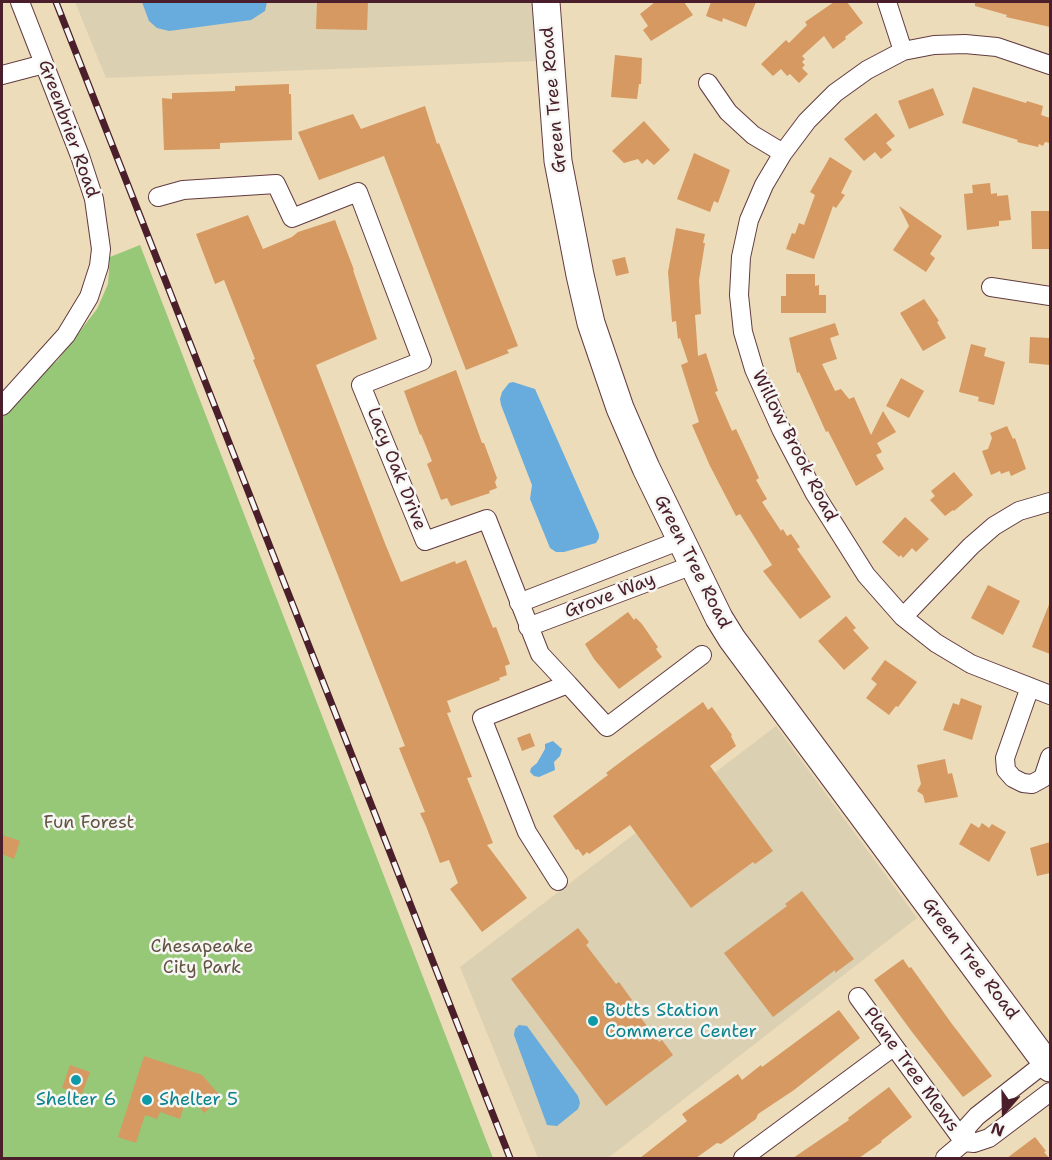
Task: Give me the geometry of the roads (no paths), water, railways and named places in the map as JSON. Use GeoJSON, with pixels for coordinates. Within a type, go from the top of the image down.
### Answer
{"type":"FeatureCollection","features":[{"type":"Feature","properties":{"kind":"street","name":"Greenbrier Road"},"geometry":{"type":"LineString","coordinates":[[2,406],[66,335],[89,297],[99,266],[101,249],[94,199],[81,156],[20,2]]}},
{"type":"Feature","properties":{"kind":"street","name":"Green Tree Road"},"geometry":{"type":"LineString","coordinates":[[546,2],[558,161],[589,313],[620,408],[646,468],[718,618],[732,639],[1049,1063]]}},
{"type":"Feature","properties":{"kind":"street"},"geometry":{"type":"LineString","coordinates":[[886,2],[903,51]]}},
{"type":"Feature","properties":{"kind":"street","name":"Willow Brook Road"},"geometry":{"type":"LineString","coordinates":[[1050,65],[997,47],[965,44],[934,45],[903,51],[867,70],[835,93],[807,121],[783,153],[764,185],[749,220],[741,257],[739,295],[744,332],[754,369],[781,429],[815,494],[866,575],[903,618],[936,643],[972,664],[1050,695]]}},
{"type":"Feature","properties":{"kind":"street"},"geometry":{"type":"LineString","coordinates":[[2,75],[44,64]]}},
{"type":"Feature","properties":{"kind":"street"},"geometry":{"type":"LineString","coordinates":[[708,83],[728,112],[753,135],[783,153]]}},
{"type":"Feature","properties":{"kind":"street","name":"Lacy Oak Drive"},"geometry":{"type":"LineString","coordinates":[[158,197],[183,190],[276,184],[292,218],[358,192],[422,361],[361,385],[425,541],[487,519],[540,654],[607,727],[702,655]]}},
{"type":"Feature","properties":{"kind":"street"},"geometry":{"type":"LineString","coordinates":[[991,287],[1050,296]]}},
{"type":"Feature","properties":{"kind":"street"},"geometry":{"type":"LineString","coordinates":[[903,618],[971,546],[994,526],[1019,511],[1050,502]]}},
{"type":"Feature","properties":{"kind":"street","name":"Grove Way"},"geometry":{"type":"LineString","coordinates":[[519,603],[681,540]]}},
{"type":"Feature","properties":{"kind":"street","name":"Grove Way"},"geometry":{"type":"LineString","coordinates":[[528,627],[693,565]]}},
{"type":"Feature","properties":{"kind":"street"},"geometry":{"type":"LineString","coordinates":[[558,881],[527,832],[482,718],[568,684]]}},
{"type":"Feature","properties":{"kind":"street"},"geometry":{"type":"LineString","coordinates":[[1030,687],[1005,758],[1006,770],[1012,778],[1032,784],[1043,778],[1050,757]]}},
{"type":"Feature","properties":{"kind":"street","name":"Plane Tree Mews"},"geometry":{"type":"LineString","coordinates":[[858,997],[964,1143]]}},
{"type":"Feature","properties":{"kind":"street"},"geometry":{"type":"LineString","coordinates":[[743,1158],[893,1047]]}},
{"type":"Feature","properties":{"kind":"street"},"geometry":{"type":"LineString","coordinates":[[964,1143],[967,1127],[977,1116],[1049,1063]]}},
{"type":"Feature","properties":{"kind":"street"},"geometry":{"type":"LineString","coordinates":[[945,1158],[964,1143],[974,1143],[989,1138],[1050,1092]]}},
{"type":"Feature","properties":{"kind":"water"},"geometry":{"type":"Polygon","coordinates":[[[142,2],[267,2],[265,11],[251,20],[169,31],[157,28],[149,21],[142,2]]]}},
{"type":"Feature","properties":{"kind":"water"},"geometry":{"type":"Polygon","coordinates":[[[513,382],[535,389],[599,534],[596,543],[564,552],[556,552],[550,548],[530,499],[532,485],[501,405],[502,392],[509,383],[513,382]]]}},
{"type":"Feature","properties":{"kind":"water"},"geometry":{"type":"Polygon","coordinates":[[[553,741],[562,749],[560,756],[554,762],[555,770],[539,777],[534,776],[530,772],[531,768],[537,763],[545,749],[545,744],[553,741]]]}},
{"type":"Feature","properties":{"kind":"water"},"geometry":{"type":"Polygon","coordinates":[[[519,1025],[527,1026],[578,1096],[580,1103],[578,1109],[557,1126],[547,1125],[514,1035],[519,1025]]]}},
{"type":"Feature","properties":{"kind":"railway"},"geometry":{"type":"LineString","coordinates":[[56,2],[510,1158]]}},
{"type":"Feature","properties":{"kind":"place","name":"Butts Station Commerce Center"},"geometry":{"type":"Point","coordinates":[593,1021]}},
{"type":"Feature","properties":{"kind":"place","name":"Shelter 6"},"geometry":{"type":"Point","coordinates":[76,1080]}},
{"type":"Feature","properties":{"kind":"place","name":"Shelter 5"},"geometry":{"type":"Point","coordinates":[147,1100]}},
{"type":"Feature","properties":{"kind":"park label","name":"Fun Forest"},"geometry":{"type":"Point","coordinates":[89,823]}},
{"type":"Feature","properties":{"kind":"park label","name":"Chesapeake City Park"},"geometry":{"type":"Point","coordinates":[202,957]}}]}
